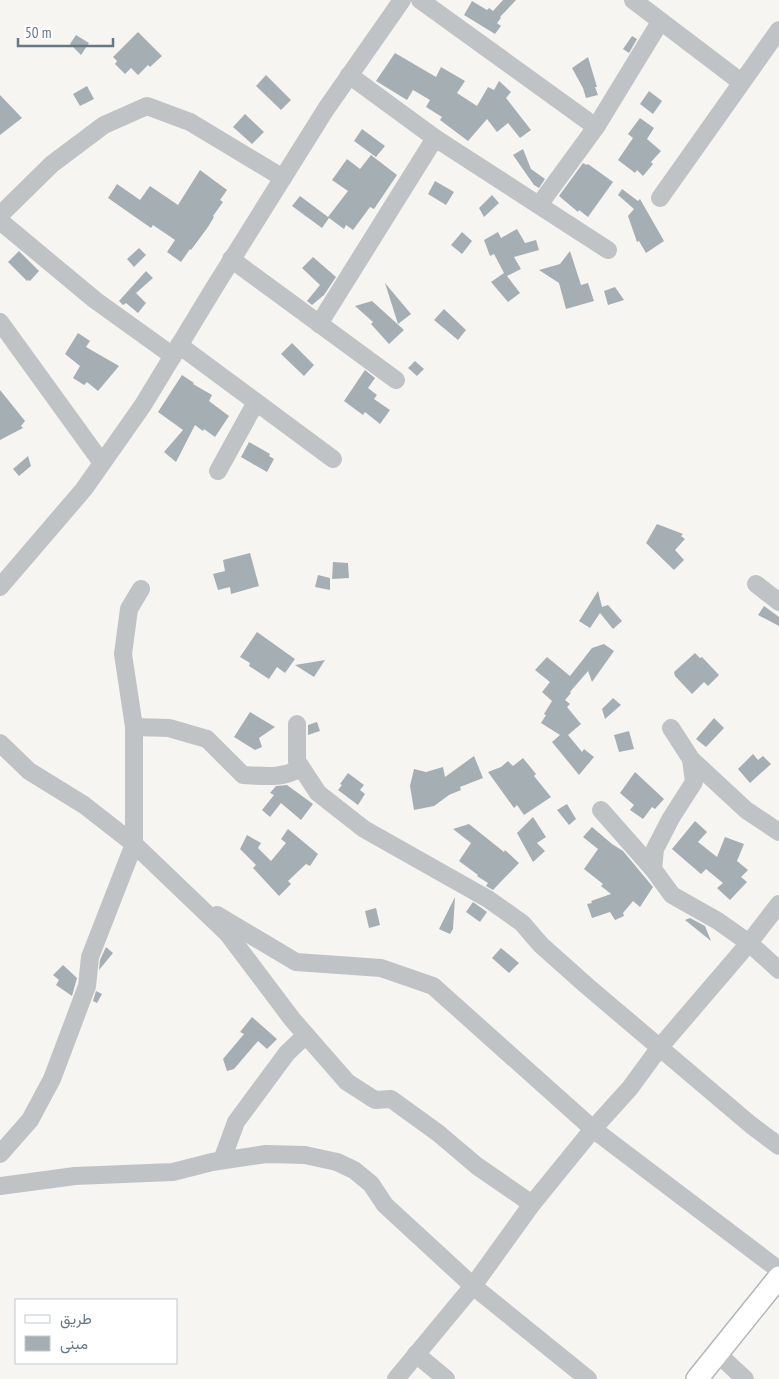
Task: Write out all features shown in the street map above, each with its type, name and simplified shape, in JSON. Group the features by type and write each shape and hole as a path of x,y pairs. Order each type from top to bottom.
{"main road":[{"path":"697,1379 779,1277"}],"street":[{"path":"0,587 84,489 143,405 282,178 349,75 402,0"},
{"path":"420,0 596,127"},
{"path":"633,0 741,82"},
{"path":"539,205 596,127 660,22"},
{"path":"660,198 779,30"},
{"path":"349,75 435,138 608,250"},
{"path":"0,215 52,164 96,131 147,106 190,122 282,178"},
{"path":"319,324 435,138"},
{"path":"0,221 95,300 256,402 333,459"},
{"path":"232,259 396,380"},
{"path":"0,322 102,463"},
{"path":"218,471 256,402"},
{"path":"756,584 779,602"},
{"path":"0,1154 30,1120 52,1079 87,986 90,957 134,844 134,727 123,654 129,609 141,589"},
{"path":"297,724 296,761 318,793 364,829 488,899 522,923 541,945 587,986 751,1125 779,1146"},
{"path":"134,727 169,728 207,739 243,775 268,776 290,774 301,768"},
{"path":"671,728 691,759 746,810 779,832"},
{"path":"0,743 29,772 84,805 134,844 228,934 306,1036 347,1082 375,1100 391,1099 438,1133 477,1166 532,1204"},
{"path":"652,869 655,850 671,818 694,782 691,759"},
{"path":"602,810 672,895 718,921 749,943 779,970"},
{"path":"193,901 296,962 381,968 433,986 593,1130 779,1270"},
{"path":"396,1379 472,1286 532,1204 630,1088 660,1047 749,943 779,904"},
{"path":"222,1160 236,1122 287,1053 306,1036"},
{"path":"0,1186 74,1176 173,1172 222,1160 266,1154 305,1155 337,1162 354,1170 371,1184 385,1205 472,1286 588,1379"},
{"path":"718,1353 745,1379"},
{"path":"416,1354 446,1379"}],"building":[{"path":"503,0 516,0 500,17 497,23 501,26 495,34 464,15 472,1 487,10 489,8 493,11"},
{"path":"138,32 162,56 150,67 148,65 138,75 131,68 125,74 115,64 117,61 113,57"},
{"path":"76,35 89,43 81,55 70,44"},
{"path":"632,36 637,39 629,53 623,49"},
{"path":"395,53 436,77 441,67 465,81 457,93 477,106 488,87 494,90 499,81 511,92 506,98 531,130 520,138 508,123 497,132 487,119 468,141 440,120 442,117 426,107 430,100 413,90 407,100 376,81"},
{"path":"588,57 598,95 586,98 583,88 572,68"},
{"path":"266,75 291,100 281,110 256,86"},
{"path":"87,86 94,99 80,106 73,94"},
{"path":"649,91 662,101 653,114 640,104"},
{"path":"0,95 22,118 0,135"},
{"path":"245,114 264,132 252,144 233,127"},
{"path":"640,118 654,128 647,139 661,151 651,162 653,164 643,176 637,170 635,173 618,160 633,138 628,134"},
{"path":"362,129 385,146 376,157 354,141"},
{"path":"523,149 531,169 545,179 539,188 534,185 513,155"},
{"path":"371,155 397,175 374,209 370,207 353,230 346,225 344,229 329,218 322,228 292,206 300,196 328,217 348,191 332,180 347,159 360,169"},
{"path":"583,163 588,164 613,182 588,217 579,210 578,212 559,196"},
{"path":"200,170 227,190 220,200 223,202 208,227 181,262 167,252 175,240 153,225 151,228 108,198 117,184 140,200 150,186 178,205"},
{"path":"435,181 454,192 446,205 428,194"},
{"path":"622,189 638,201 640,199 664,241 646,253 639,241 637,242 628,216 634,209 618,195"},
{"path":"492,195 499,203 484,217 479,208"},
{"path":"517,229 525,243 536,240 539,250 514,257 521,269 507,276 520,293 508,302 491,282 504,273 494,254 490,256 484,240 498,232 501,238"},
{"path":"462,232 472,241 462,254 451,245"},
{"path":"139,248 146,255 134,267 127,259"},
{"path":"19,251 39,271 30,281 27,281 8,262"},
{"path":"570,251 581,285 588,283 594,301 566,309 559,283 539,270 560,264"},
{"path":"313,257 336,277 324,295 312,305 307,301 320,285 302,268"},
{"path":"146,271 153,278 136,293 146,303 138,313 126,303 123,305 119,301"},
{"path":"385,283 411,314 398,324"},
{"path":"615,287 624,300 608,305 604,291"},
{"path":"372,301 404,330 389,344 371,324 373,322 355,306"},
{"path":"444,309 466,330 458,340 434,320"},
{"path":"78,333 90,341 86,347 119,366 98,391 87,382 84,385 73,378 80,366 65,354"},
{"path":"292,343 314,365 304,376 281,354"},
{"path":"415,361 424,369 417,376 408,368"},
{"path":"365,370 375,378 368,388 377,395 374,399 390,410 380,424 365,412 363,415 344,401"},
{"path":"182,375 212,395 209,401 229,416 215,437 195,425 176,462 164,452 183,430 158,412"},
{"path":"0,390 25,421 21,426 23,428 0,440"},
{"path":"249,442 270,454 269,456 274,459 267,472 241,457"},
{"path":"28,456 31,466 19,476 13,469"},
{"path":"657,524 683,534 681,536 685,539 675,550 684,560 674,570 646,543"},
{"path":"250,553 259,586 231,594 230,587 218,590 213,574 225,571 223,560"},
{"path":"333,562 348,563 349,578 332,579"},
{"path":"318,575 330,578 330,590 315,587"},
{"path":"598,591 602,607 608,605 622,621 613,629 600,613 590,628 579,621"},
{"path":"764,606 779,617 779,626 758,615"},
{"path":"257,632 295,659 285,673 277,667 269,679 249,666 250,663 240,657"},
{"path":"604,644 614,651 592,682 588,671 565,700 570,704 567,707 581,724 568,735 582,752 584,749 594,757 579,775 552,742 560,735 541,723 552,701 542,692 550,682 535,670 547,657 570,676 592,648"},
{"path":"695,653 700,658 702,657 719,675 708,686 704,682 692,694 675,676 674,672"},
{"path":"325,660 314,677 295,665"},
{"path":"613,698 621,705 605,719 602,709"},
{"path":"250,712 275,727 259,738 262,747 255,750 234,737"},
{"path":"714,718 724,728 706,747 696,739"},
{"path":"317,722 320,731 308,735 308,725"},
{"path":"629,731 634,749 619,752 614,735"},
{"path":"753,754 758,760 763,756 771,764 750,783 738,769"},
{"path":"474,756 483,778 460,787 461,790 449,795 434,806 414,810 410,786 414,769 426,772 443,767 445,777"},
{"path":"523,758 536,774 534,776 551,797 524,815 517,805 514,808 488,772 501,767 508,761 513,766"},
{"path":"635,772 664,799 655,809 652,807 643,819 630,810 634,805 620,793"},
{"path":"348,773 364,785 360,790 365,794 358,805 338,790"},
{"path":"287,785 313,804 301,820 281,803 270,817 262,810 274,795 270,793 276,786"},
{"path":"567,804 576,819 569,825 557,810"},
{"path":"533,817 546,837 537,843 545,851 533,862 517,833"},
{"path":"695,821 707,832 698,842 717,857 725,837 744,844 737,861 748,870 741,877 747,882 730,900 717,888 723,883 706,869 701,874 672,849"},
{"path":"469,824 504,852 505,850 519,863 493,890 486,886 488,883 459,861 471,843 453,829"},
{"path":"592,827 623,851 653,887 640,907 633,901 623,913 624,916 615,920 610,912 592,918 587,904 611,894 601,886 603,884 584,869 598,849 583,837"},
{"path":"288,829 318,854 310,866 306,864 288,881 291,884 279,896 253,868 256,865 240,849 247,835 261,843 258,848 271,861 286,843 281,839"},
{"path":"455,897 453,929 450,934 439,929"},
{"path":"473,902 487,912 480,922 466,912"},
{"path":"376,908 380,925 369,928 365,911"},
{"path":"690,918 705,926 711,941 685,920"},
{"path":"106,947 113,953 99,970 100,960"},
{"path":"501,948 519,963 509,973 492,958"},
{"path":"63,965 77,978 72,996 56,985 59,980 53,975"},
{"path":"96,991 102,994 97,1003 93,1001"},
{"path":"252,1017 277,1039 267,1049 258,1041 234,1069 227,1071 223,1059 244,1034 240,1032"}]}
